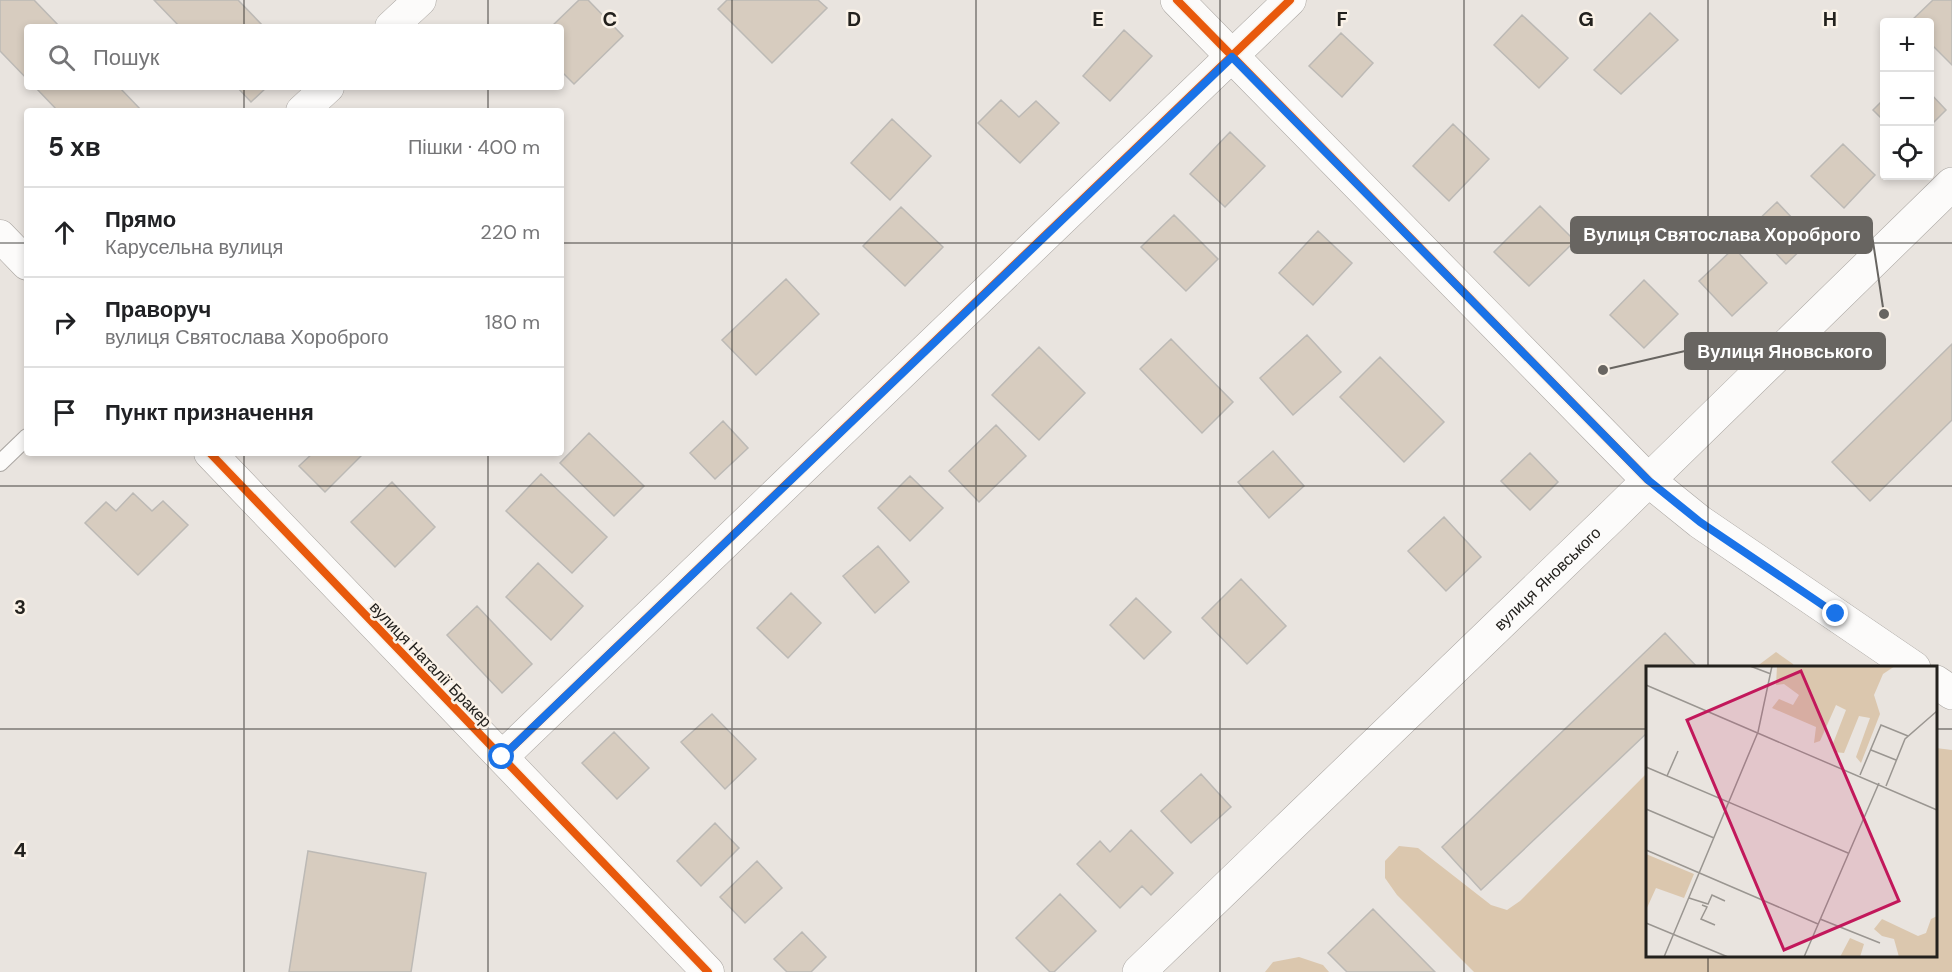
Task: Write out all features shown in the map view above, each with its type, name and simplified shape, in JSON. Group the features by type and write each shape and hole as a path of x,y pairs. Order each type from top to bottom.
{"main road":[{"path":"1177,0 1648,480 1700,522 1911,666"},
{"name":"вулиця Яновського","path":"1139,972 1952,184"},
{"path":"1937,683 1952,693"}],"street":[{"path":"394,24 420,0"},
{"path":"502,757 1290,0"},
{"path":"305,108 325,90"},
{"path":"0,237 24,261"},
{"name":"вулиця Наталії Бракер","path":"213,456 708,972"}],"lane":[{"path":"0,463 24,440"}],"shaded area":[{"path":"1776,652 1794,666 1757,666"},
{"path":"1937,748 1952,750 1952,972 1474,972 1397,895 1385,878 1385,861 1399,846 1418,848 1491,905 1507,910 1520,901 1646,774 1646,957 1937,957"},
{"path":"1299,957 1323,965 1329,972 1265,972 1273,962"}],"building":[{"path":"0,0 34,0 57,24 24,24 24,76 0,51"},
{"path":"154,0 238,0 261,24 177,24"},
{"path":"579,0 588,0 623,36 574,84 564,74 564,24 554,24"},
{"path":"727,0 818,0 827,8 772,63 718,9"},
{"path":"1933,0 1952,0 1952,65 1934,47 1934,18 1914,18"},
{"path":"1650,13 1678,40 1621,94 1594,70"},
{"path":"1522,15 1568,58 1539,88 1494,45"},
{"path":"1124,30 1152,56 1110,101 1083,76"},
{"path":"1341,33 1373,63 1342,97 1309,66"},
{"path":"38,90 122,90 139,108 55,108"},
{"path":"240,90 264,90 251,102"},
{"path":"1934,97 1946,110 1934,122"},
{"path":"1001,100 1019,117 1036,101 1059,123 1020,163 978,123"},
{"path":"1880,103 1880,117 1873,110"},
{"path":"892,119 931,156 890,200 851,163"},
{"path":"1453,124 1489,159 1449,201 1413,166"},
{"path":"1230,132 1265,166 1225,207 1190,174"},
{"path":"1843,144 1875,175 1844,208 1811,176"},
{"path":"1777,202 1812,239 1786,264 1751,227"},
{"path":"1540,206 1575,241 1529,286 1494,252"},
{"path":"901,207 943,247 905,286 863,246"},
{"path":"1174,215 1218,259 1186,291 1141,247"},
{"path":"1318,231 1352,263 1313,305 1279,273"},
{"path":"1734,248 1767,283 1732,316 1699,281"},
{"path":"786,279 819,314 756,375 722,340"},
{"path":"1644,280 1678,314 1644,348 1610,315"},
{"path":"1307,335 1341,372 1293,415 1260,378"},
{"path":"1171,339 1233,402 1202,433 1140,369"},
{"path":"1952,344 1952,420 1870,501 1832,462"},
{"path":"1039,347 1085,393 1039,440 992,395"},
{"path":"1380,357 1444,422 1404,462 1340,397"},
{"path":"723,421 748,448 715,479 690,453"},
{"path":"996,425 1026,456 979,502 949,471"},
{"path":"589,433 644,486 614,516 560,463"},
{"path":"1273,451 1304,486 1269,518 1238,482"},
{"path":"1530,453 1558,482 1530,510 1501,481"},
{"path":"310,456 361,456 325,492 299,466"},
{"path":"541,474 607,537 572,573 506,511"},
{"path":"910,476 943,508 910,541 878,508"},
{"path":"392,482 435,527 395,567 351,522"},
{"path":"133,493 152,511 163,501 188,525 138,575 85,523 106,502 116,511"},
{"path":"1444,517 1481,557 1446,591 1408,551"},
{"path":"878,546 909,582 875,613 843,576"},
{"path":"538,563 583,606 551,640 506,597"},
{"path":"1241,579 1286,626 1247,664 1202,618"},
{"path":"791,593 821,623 788,658 757,628"},
{"path":"1136,598 1171,632 1144,659 1110,625"},
{"path":"477,606 532,664 502,693 447,635"},
{"path":"1665,633 1696,666 1646,666 1646,734 1481,890 1442,847"},
{"path":"712,714 756,759 725,789 681,742"},
{"path":"614,732 649,768 617,799 582,763"},
{"path":"1201,774 1231,807 1191,843 1161,811"},
{"path":"715,823 739,848 701,886 677,861"},
{"path":"1131,830 1173,873 1151,895 1142,886 1120,908 1077,864 1100,841 1110,852"},
{"path":"308,851 426,873 411,972 289,972"},
{"path":"757,861 782,888 745,923 720,897"},
{"path":"1060,894 1096,931 1054,972 1050,972 1016,938"},
{"path":"1373,909 1435,972 1347,972 1328,953"},
{"path":"802,932 826,957 811,972 787,972 774,959"}],"cycle path":[{"path":"1177,0 1648,480"},
{"path":"502,757 1290,0"},
{"path":"213,456 708,972"}],"place":[{"name":"Вулиця Святослава Хороброго","path":"1884,314"},
{"name":"Вулиця Яновського","path":"1603,370"}],"route":[{"path":"502,757 1232,57 1648,480 1700,522 1836,614"}]}
